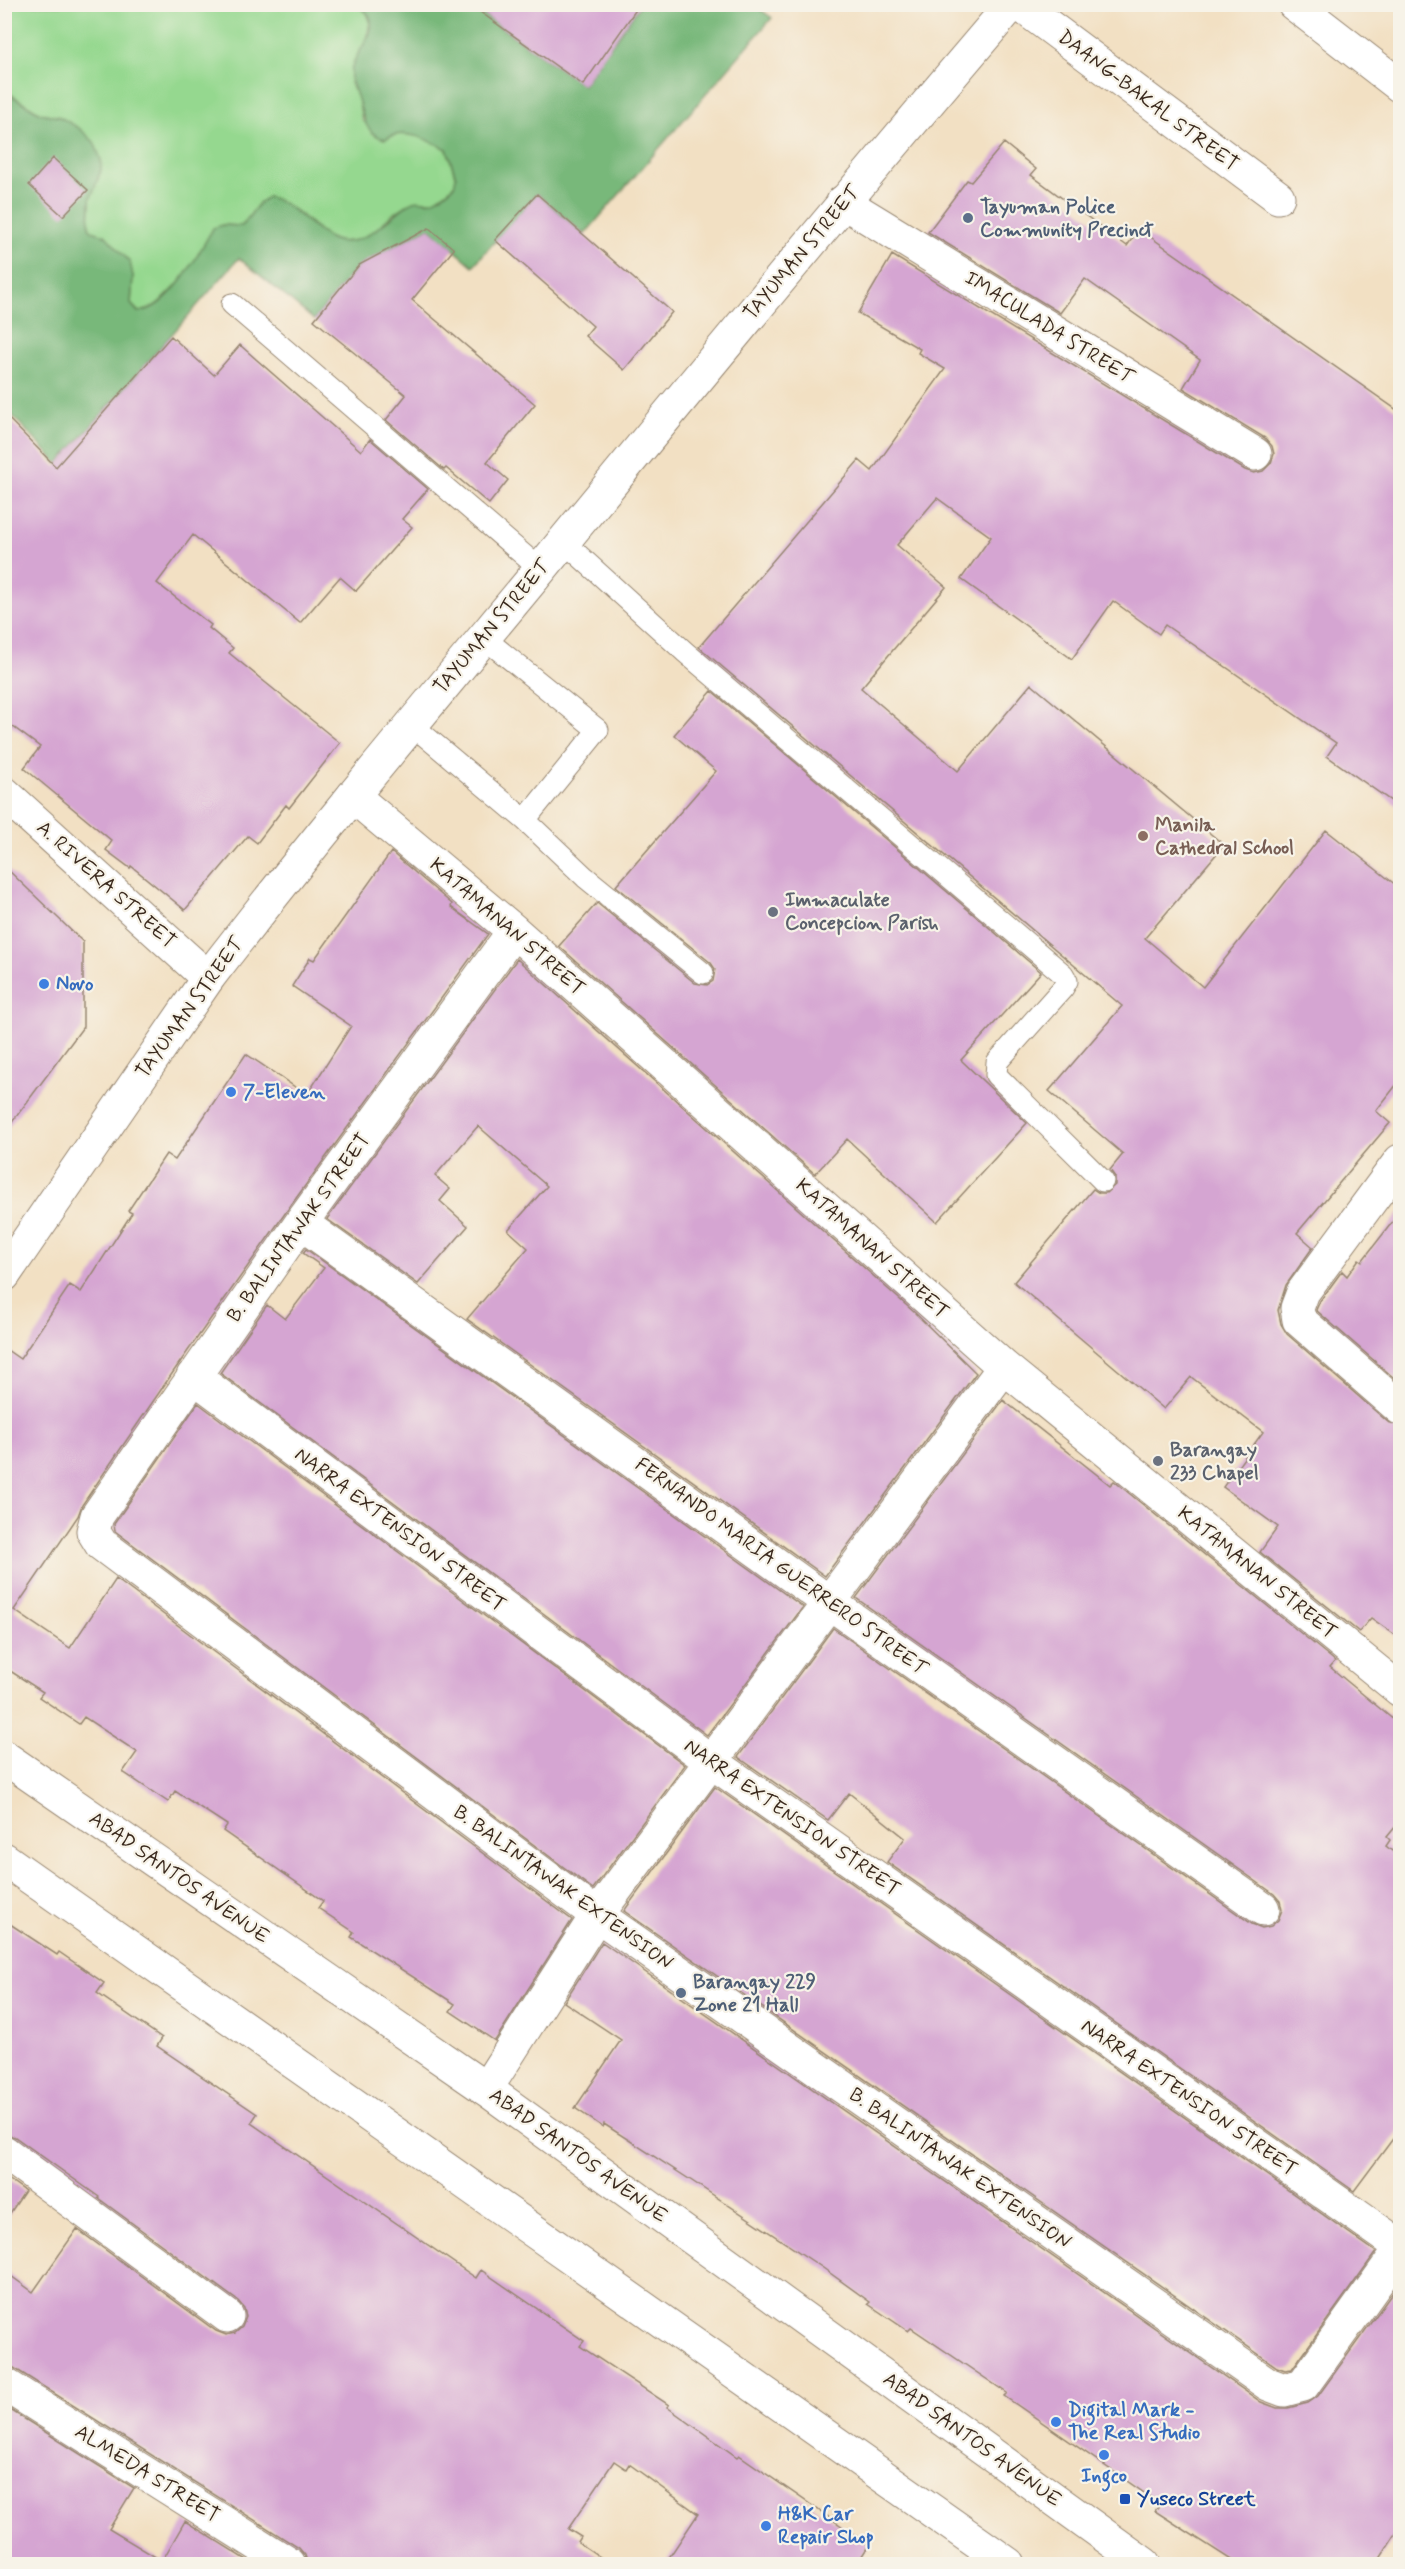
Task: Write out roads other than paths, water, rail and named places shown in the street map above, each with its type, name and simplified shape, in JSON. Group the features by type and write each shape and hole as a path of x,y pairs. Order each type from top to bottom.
{"street":[{"name":"TAYUMAN STREET","path":"4,1275 208,978 353,796 540,569 843,202 1012,4"},
{"name":"DAANG-BAKAL STREET","path":"1019,4 1278,197"},
{"path":"1294,4 1401,86"},
{"name":"IMACULADA STREET","path":"843,202 1255,454"},
{"name":"A. RIVERA STREET","path":"4,793 208,978"},
{"name":"KATAMANAN STREET","path":"353,796 514,931 1004,1367 1401,1690"},
{"name":"B. BALINTAWAK STREET","path":"93,1531 97,1516 193,1376 301,1223 514,931"},
{"path":"1401,1161 1303,1292 1297,1308 1299,1320 1401,1408"},
{"name":"FERNANDO MARIA GUERRERO STREET","path":"301,1223 830,1603 1263,1909"},
{"path":"486,2089 597,1915 1004,1367"},
{"name":"NARRA EXTENSION STREET","path":"193,1376 712,1762 1401,2248"},
{"name":"B. BALINTAWAK EXTENSION","path":"93,1531 101,1544 597,1915 1268,2384 1284,2390 1303,2385 1401,2248"},
{"name":"ABAD SANTOS AVENUE","path":"4,1757 486,2089 1144,2565"},
{"path":"4,1859 1008,2565"},
{"path":"4,2152 227,2316"},
{"name":"ALMEDA STREET","path":"4,2384 289,2565"}],"lane":[{"path":"232,304 540,569"},
{"path":"564,541 685,652 1064,974 1067,981 1063,988 997,1062 996,1075 1103,1181"},
{"path":"484,638 598,730 525,820"},
{"path":"412,725 525,820 585,877 703,973"}],"place":[{"name":"Tayuman Police Community Precinct","path":"968,218"},
{"name":"Manila Cathedral School","path":"1143,836"},
{"name":"Immaculate Concepcion Parish","path":"773,912"},
{"name":"Novo","path":"44,984"},
{"name":"7-Eleven","path":"231,1092"},
{"name":"Barangay 233 Chapel","path":"1158,1461"},
{"name":"Barangay 229 Zone 21 Hall","path":"681,1993"},
{"name":"Digital Mark - The Real Studio","path":"1056,2422"},
{"name":"Ingco","path":"1104,2455"},
{"name":"Yuseco Street","path":"1125,2499"},
{"name":"H&K Car Repair Shop","path":"766,2526"}]}
